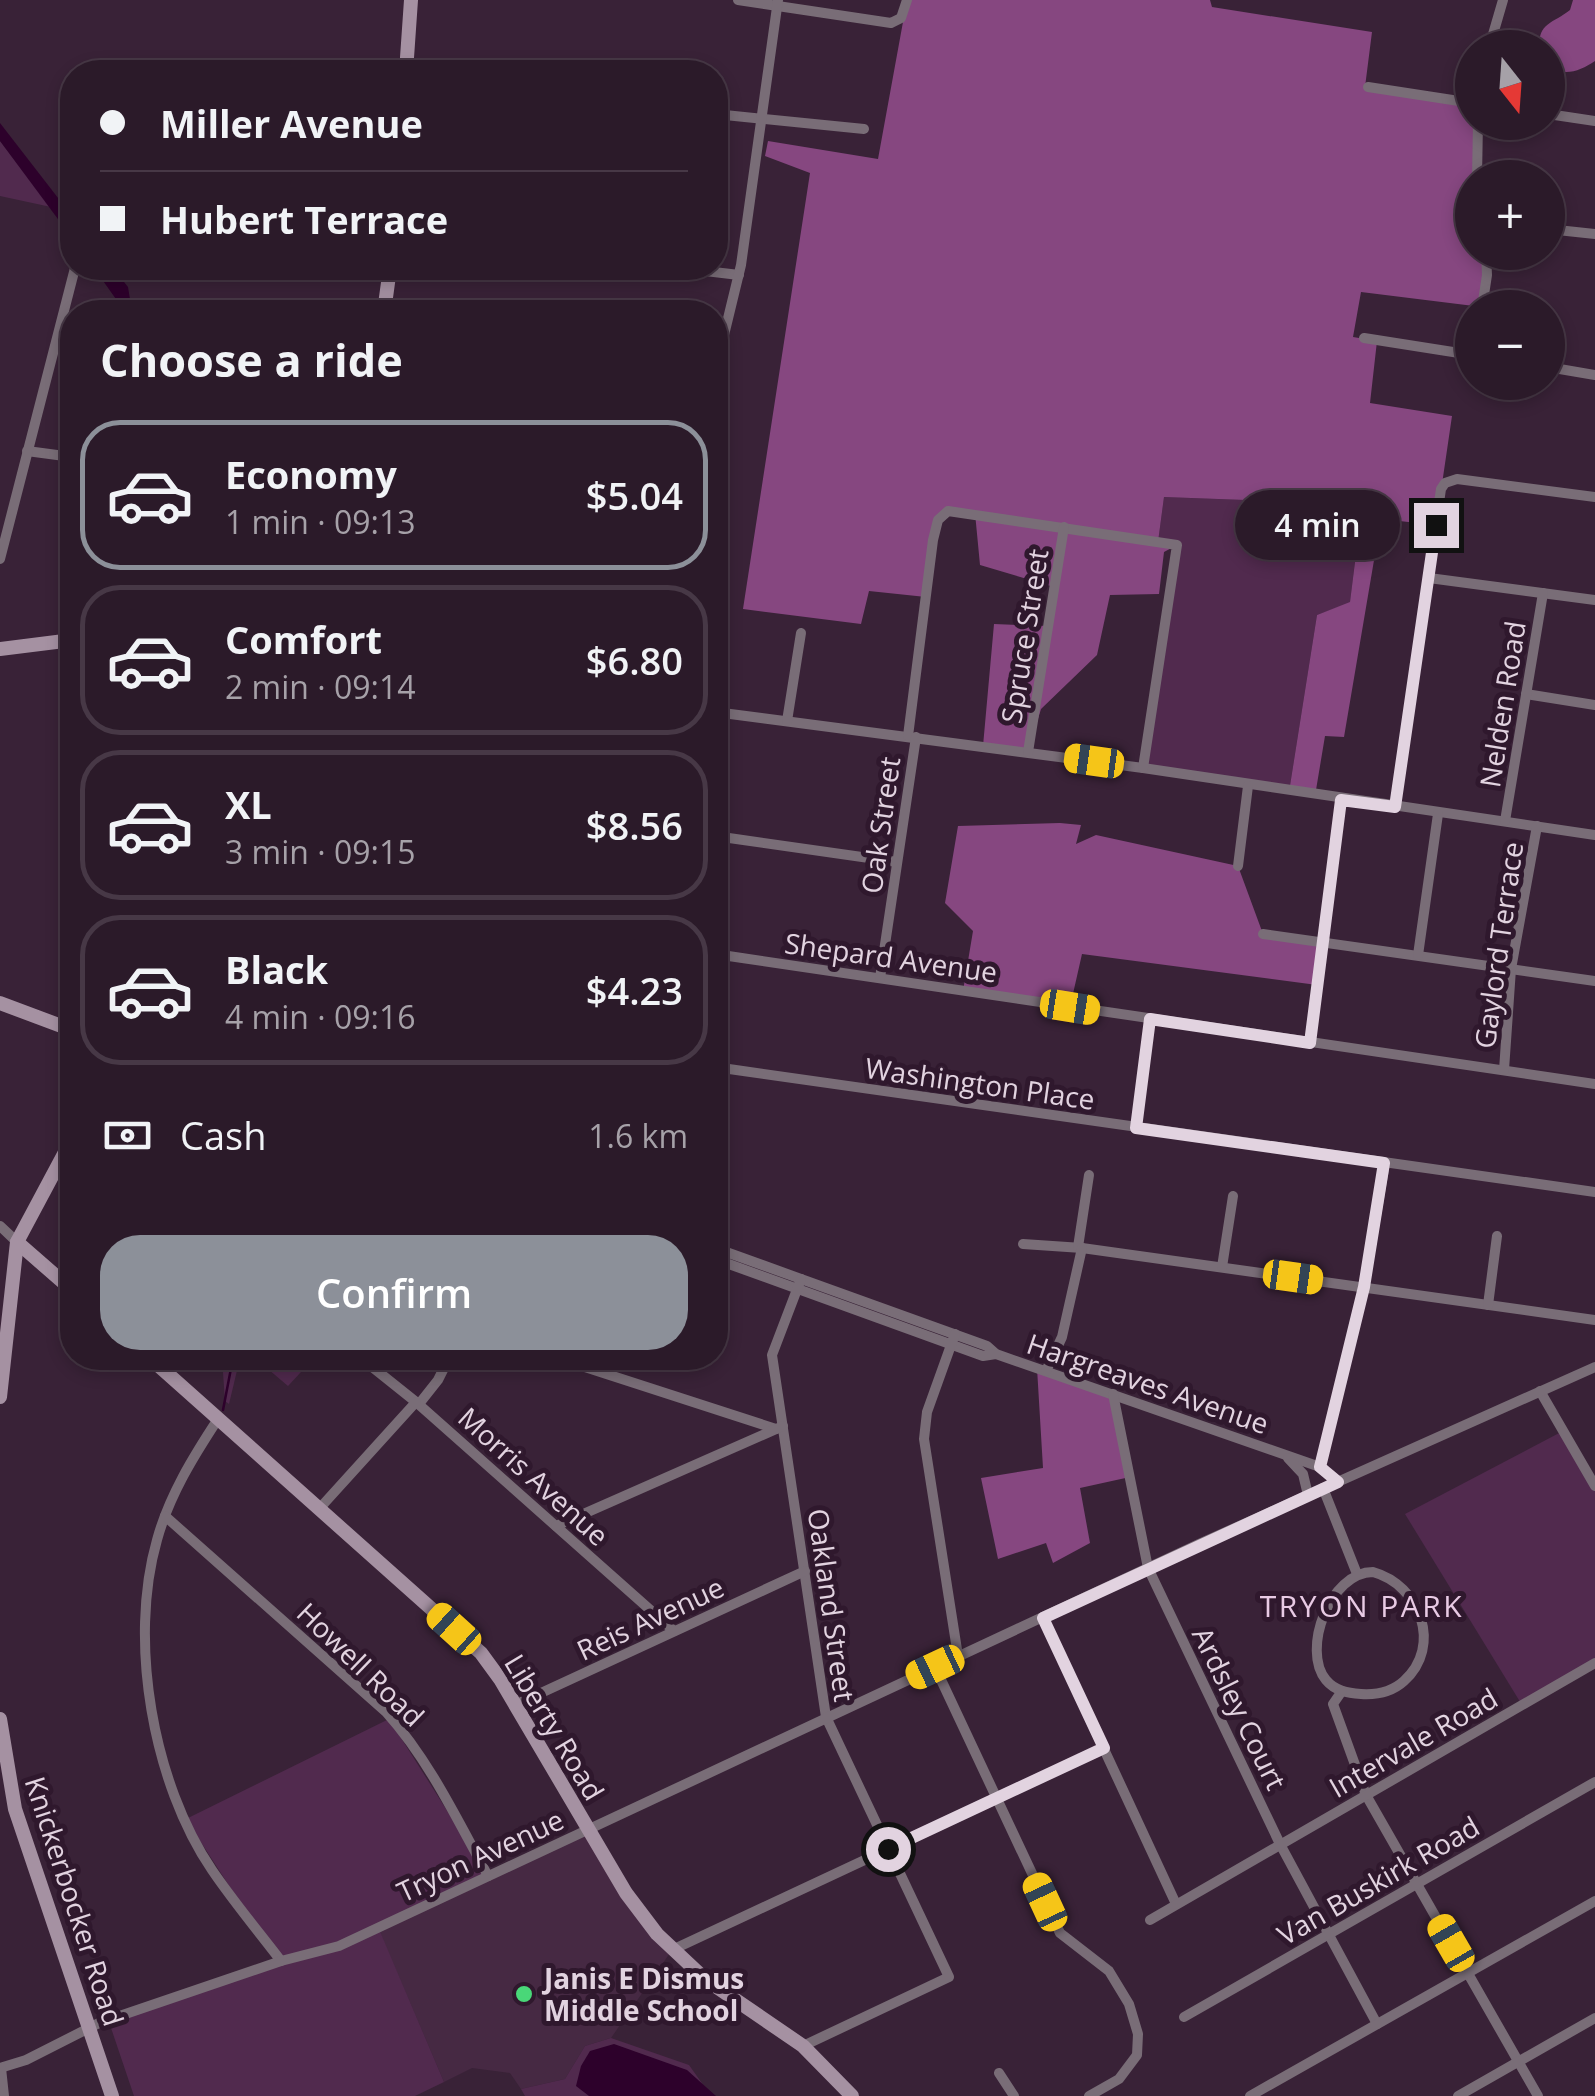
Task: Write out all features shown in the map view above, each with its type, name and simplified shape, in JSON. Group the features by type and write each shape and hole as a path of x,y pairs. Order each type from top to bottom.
{"main road":[{"path":"407,60 410,0"},
{"path":"0,649 60,642"},
{"path":"0,993 60,1016"},
{"path":"0,1003 60,1026"},
{"path":"0,1397 17,1242 60,1161"},
{"path":"17,1242 60,1280"},
{"name":"Liberty Road","path":"164,1370 481,1653 626,1893 672,1950 705,1979 804,2046 852,2096"},
{"name":"Knickerbocker Road","path":"0,1719 15,1808 112,2096"}],"street":[{"path":"738,0 897,22 905,14 908,0"},
{"path":"1494,30 1503,0"},
{"path":"728,319 739,275 777,3"},
{"path":"1368,87 1455,100"},
{"path":"728,116 864,129"},
{"path":"1565,117 1595,121"},
{"path":"1565,231 1595,234"},
{"path":"728,274 739,275"},
{"path":"0,559 60,325"},
{"path":"1364,338 1455,353"},
{"path":"1565,370 1595,375"},
{"path":"27,451 60,455"},
{"path":"1395,807 1441,489 1452,479 1595,496"},
{"name":"Oak Street","path":"880,978 912,736 932,540 938,520 948,511 1064,528"},
{"path":"1064,528 1177,545 1143,768"},
{"name":"Spruce Street","path":"1028,752 1064,528"},
{"path":"1429,578 1595,600"},
{"name":"Nelden Road","path":"1505,822 1543,593"},
{"path":"786,722 801,633"},
{"path":"1526,694 1595,705"},
{"path":"728,714 1143,768 1595,835"},
{"path":"1238,866 1248,786"},
{"path":"1310,1043 1341,800"},
{"path":"1418,955 1438,814"},
{"name":"Gaylord Terrace","path":"1504,1070 1511,970 1537,826"},
{"path":"728,838 897,862"},
{"path":"1263,934 1595,981"},
{"name":"Shepard Avenue","path":"728,956 1595,1084"},
{"path":"1136,1128 1150,1019"},
{"name":"Washington Place","path":"728,1068 1595,1192"},
{"path":"1320,1467 1364,1287 1384,1163"},
{"path":"1046,1371 1062,1336 1080,1247 1089,1175"},
{"path":"1222,1267 1233,1196"},
{"path":"0,1226 17,1242"},
{"path":"1488,1305 1497,1236"},
{"path":"1023,1244 1080,1247 1595,1320"},
{"path":"728,1254 800,1284"},
{"path":"728,1264 800,1284"},
{"name":"Hargreaves Avenue","path":"800,1284 953,1339 987,1346 996,1354 1320,1467 1338,1482"},
{"name":"Oakland Street","path":"800,1284 772,1354 826,1718 949,1977 804,2046"},
{"path":"953,1339 927,1412 924,1439 958,1656"},
{"name":"Tryon Avenue","path":"0,2068 26,2060 89,2028 281,1961 339,1946 1148,1568 1595,1367"},
{"name":"Morris Avenue","path":"375,1370 674,1631"},
{"path":"320,1509 443,1370"},
{"path":"595,1370 780,1428"},
{"path":"1540,1392 1595,1486"},
{"name":"Ardsley Court","path":"1113,1394 1148,1568 1280,1844 1376,2024"},
{"path":"218,1418 187,1468 165,1516 148,1580 145,1639 151,1703 176,1796 203,1854 281,1961"},
{"path":"556,1526 780,1428"},
{"name":"Hargreaves Avenue","path":"1284,1454 1303,1474 1308,1496"},
{"path":"1324,1488 1357,1574"},
{"name":"Howell Road","path":"165,1516 386,1712 423,1758 488,1876"},
{"name":"Reis Avenue","path":"515,1706 805,1570"},
{"path":"1357,1574 1382,1574 1403,1589 1419,1610 1423,1646 1414,1670 1399,1685 1379,1693 1342,1692 1329,1684 1321,1672 1319,1643 1328,1604 1345,1582 1357,1574"},
{"path":"1043,1618 1176,1904"},
{"name":"Intervale Road","path":"1150,1920 1595,1663"},
{"path":"935,1667 1060,1934 1117,1981 1134,2019 1138,2044 1132,2065 1119,2080 1089,2096"},
{"path":"1342,1692 1333,1704 1366,1795 1538,2096"},
{"path":"672,1950 1104,1748"},
{"name":"Van Buskirk Road","path":"1184,2017 1595,1782"},
{"path":"1250,2096 1595,1901"},
{"path":"1458,2096 1595,2018"},
{"path":"0,2068 4,2096"},
{"path":"999,2073 1014,2096"}],"shaded area":[{"path":"907,0 1210,0 1212,7 1372,32 1365,87 1455,100 1455,140 1476,140 1474,160 1455,160 1455,270 1485,270 1483,290 1455,290 1455,304 1361,292 1353,337 1377,341 1370,403 1452,416 1436,525 1381,519 1344,737 1325,736 1315,796 1289,792 1317,615 1350,602 1356,554 1282,545 1273,501 1164,497 1158,542 1177,545 1164,552 1159,594 1110,595 1097,655 1041,709 1028,752 983,746 994,624 1048,626 1054,587 980,565 975,513 941,515 926,597 869,591 861,624 743,609 810,173 765,156 768,141 878,159"},
{"path":"1573,0 1595,0 1595,61 1566,72 1565,30 1543,30 1570,10"},
{"path":"0,123 60,200 60,222 0,141"},
{"path":"0,141 51,207 0,196"},
{"path":"102,280 122,280 128,287 130,300 117,300"},
{"path":"1164,497 1273,501 1356,553 1350,603 1317,615 1289,792 1143,768 1177,546 1158,542"},
{"path":"1081,825 1076,844 1096,835 1238,866 1263,934 1323,940 1317,985 1082,954 1070,1007 963,991 973,931 945,903 958,826"},
{"path":"1037,1368 1113,1394 1130,1477 1080,1488 1090,1543 1053,1563 1046,1543 998,1559 981,1478 1043,1468"},
{"path":"223,1370 237,1370 229,1404 225,1401"},
{"path":"269,1370 303,1370 288,1386"},
{"name":"TRYON PARK","path":"1563,1431 1595,1486 1595,1663 1522,1705 1405,1514"},
{"path":"389,1719 489,1877 379,1929 444,2082 415,2096 134,2096 108,2019 277,1960 186,1819"},
{"name":"Janis E Dismus Middle School","path":"588,1828 672,1950 611,2038 585,2046 565,2079 521,2089 510,2073 472,2068 444,2082 378,1928"},
{"path":"611,2038 689,2065 711,2096 525,2096 521,2089 565,2079 585,2046"},
{"path":"614,2044 687,2070 716,2096 589,2096 576,2086 581,2066 590,2051"}],"waterway":[{"path":"223,1410 231,1370"}],"place":[{"name":"Janis E Dismus Middle School","path":"524,1994"}],"district":[{"name":"TRYON PARK","path":"1362,1605"}],"route":[{"path":"888,1849 1104,1748 1043,1618 1338,1482 1320,1467 1364,1287 1384,1163 1136,1128 1150,1019 1310,1043 1341,800 1395,807 1436,525"}]}
